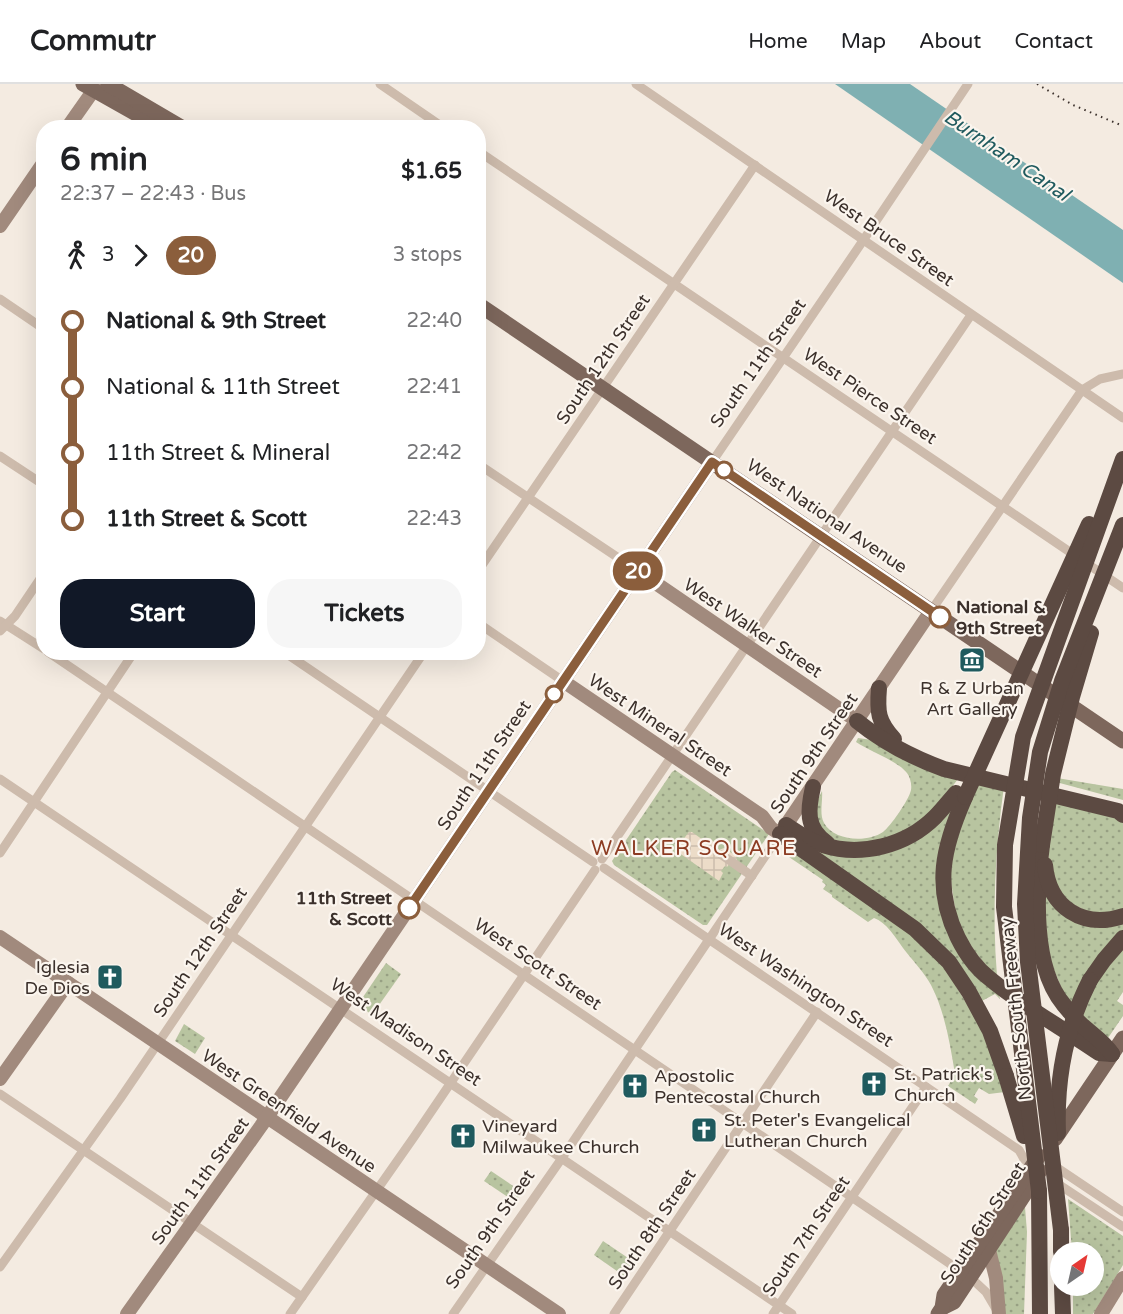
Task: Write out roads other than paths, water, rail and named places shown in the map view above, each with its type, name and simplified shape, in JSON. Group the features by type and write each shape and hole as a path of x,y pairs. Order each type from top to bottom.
{"highway":[{"path":"1118,1058 1099,1053 987,977 964,951 948,918 944,893 944,862 960,795 990,740 1123,450"},
{"name":"North-South Freeway","path":"1040,1314 1039,1191 1004,907 1005,845 1023,737 1123,459"},
{"path":"1118,1058 1062,1003 1042,953 1038,919 1038,875 1053,774 1069,708 1123,526"},
{"name":"North-South Freeway","path":"1061,1242 1028,962 1025,904 1030,818 1040,752 1062,681 1123,526"},
{"path":"879,688 879,715 884,728 894,739"},
{"path":"857,721 917,750 942,758 1123,805"},
{"path":"857,721 890,746 935,765 1123,815"},
{"path":"813,787 808,809 809,819 820,837 836,848"},
{"path":"783,830 836,848 858,850 883,847 909,837 960,795"},
{"path":"783,830 915,929 949,962 969,992 990,1031 1006,1076 1039,1191"},
{"path":"1042,846 1046,877 1052,893 1067,910 1077,916 1100,921 1123,916"},
{"path":"1061,1230 1057,1117 1059,1087 1071,1025 1090,980 1123,938"},
{"path":"1062,1296 1063,1314"}],"main road":[{"path":"108,84 154,120"},
{"path":"91,86 164,120"},
{"name":"West National Avenue","path":"486,309 1123,741"},
{"name":"South 6th Street","path":"966,1274 992,1224 1118,1058 1123,1038"},
{"name":"South 6th Street","path":"940,1311 944,1295 989,1251 1040,1161"}],"street":[{"path":"380,84 432,120"},
{"name":"West Bruce Street","path":"636,84 1123,418"},
{"name":"South 11th Street","path":"127,1314 341,1009 968,84"},
{"path":"72,120 91,86"},
{"name":"West Pierce Street","path":"486,155 1123,588"},
{"name":"South 12th Street","path":"486,559 755,165"},
{"path":"0,226 36,176"},
{"path":"0,300 36,323"},
{"path":"290,1314 451,1083 971,315"},
{"path":"1082,390 1100,379 1123,374"},
{"name":"South 9th Street","path":"453,1314 562,1158 708,939 1082,390"},
{"path":"0,456 36,480"},
{"name":"West Walker Street","path":"486,469 857,721"},
{"path":"36,585 15,616 2,626 36,645"},
{"name":"West Mineral Street","path":"486,628 762,816 777,819 783,830"},
{"name":"West Scott Street","path":"60,660 966,1274 986,1292 998,1314"},
{"path":"0,853 129,660"},
{"name":"West Washington Street","path":"296,660 1019,1150 1030,1150 1040,1161 1123,1227"},
{"name":"South 12th Street","path":"0,1267 158,1044 418,660"},
{"name":"West Madison Street","path":"0,779 792,1314"},
{"path":"722,855 752,876"},
{"name":"West Greenfield Avenue","path":"0,938 559,1314"},
{"path":"0,1079 68,983"},
{"name":"South 8th Street","path":"614,1314 817,1012"},
{"name":"South 7th Street","path":"773,1314 926,1087"},
{"path":"0,1094 302,1297"},
{"name":"West Washington Street","path":"1040,1161 1123,1212"},
{"path":"992,1224 988,1235 989,1251 996,1278 998,1314"},
{"path":"1101,1314 1123,1278"}],"water":[{"name":"Burnham Canal","path":"835,84 910,84 1123,230 1123,283"}],"railway":[{"path":"1037,84 1073,105 1123,126"}],"place":[{"name":"National & 9th Street","path":"940,617"},
{"name":"R & Z Urban Art Gallery","path":"972,660"},
{"name":"11th Street & Scott","path":"409,908"},
{"name":"Iglesia De Dios","path":"110,977"},
{"name":"St. Patrick's Church","path":"874,1084"},
{"name":"Apostolic Pentecostal Church","path":"635,1086"},
{"name":"St. Peter's Evangelical Lutheran Church","path":"704,1130"},
{"name":"Vineyard Milwaukee Church","path":"463,1136"}],"district":[{"name":"WALKER SQUARE","path":"694,848"}]}
